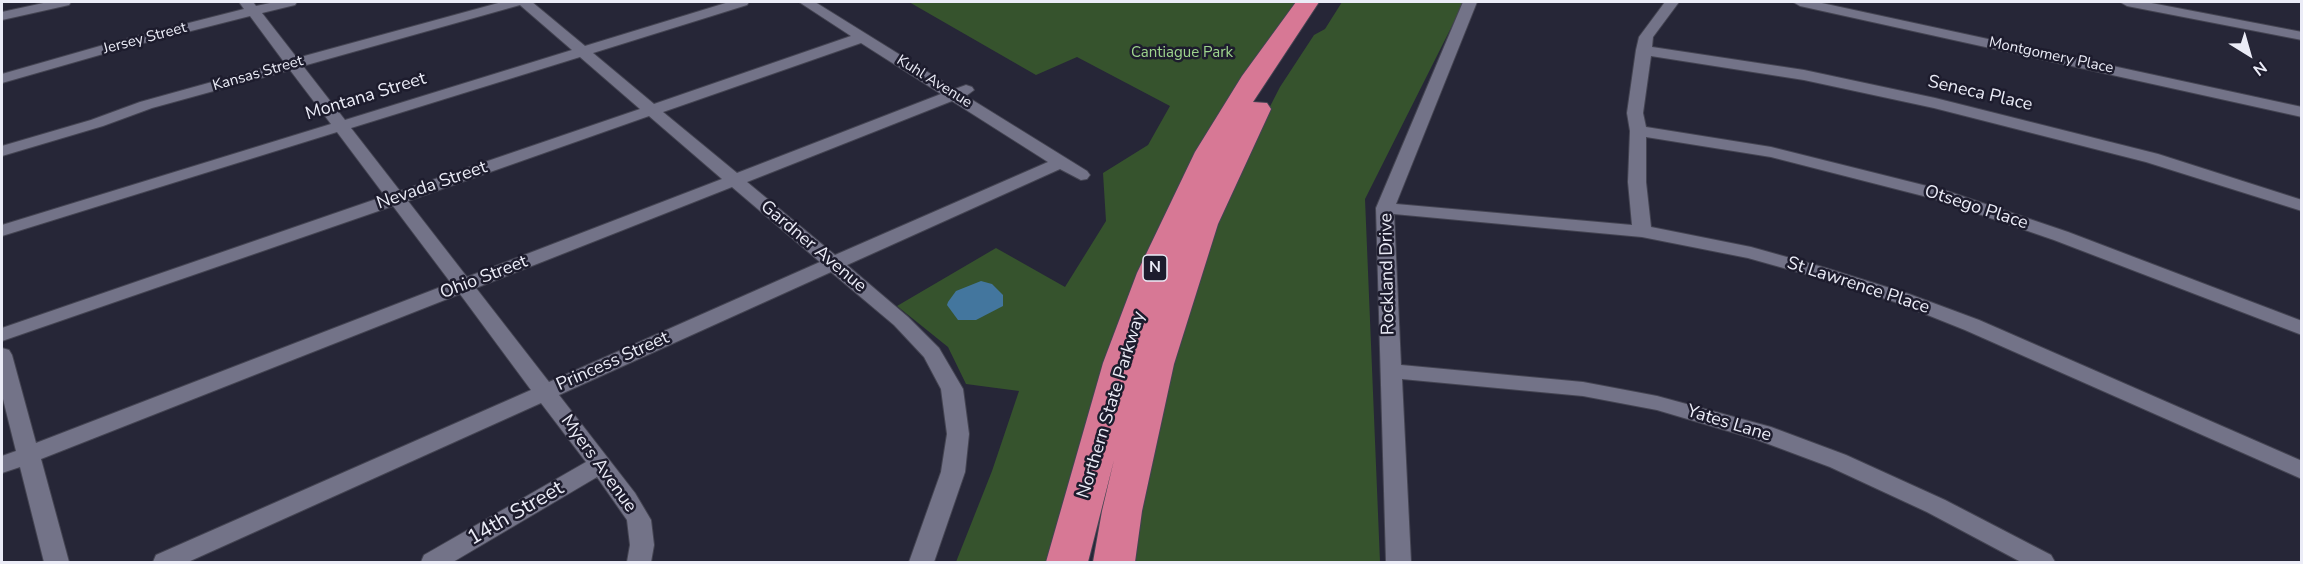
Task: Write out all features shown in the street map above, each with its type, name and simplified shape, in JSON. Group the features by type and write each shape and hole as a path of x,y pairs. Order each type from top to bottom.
{"highway":[{"name":"Northern State Parkway","path":"1067,562 1121,363 1153,273 1209,152 1255,76 1307,2"},
{"name":"Northern State Parkway","path":"1114,562 1122,511 1156,364 1203,224 1262,98 1329,2"}],"street":[{"path":"2,16 64,2"},
{"name":"Jersey Street","path":"2,79 250,6 290,2"},
{"name":"Kansas Street","path":"2,151 146,105 516,2"},
{"name":"Gardner Avenue","path":"524,2 901,321 932,353 952,388 958,434 953,472 922,562"},
{"name":"Montana Street","path":"2,231 742,2"},
{"name":"Kuhl Avenue","path":"807,2 960,92 1081,175"},
{"name":"Rockland Drive","path":"1399,562 1385,208 1470,2"},
{"path":"1642,231 1637,182 1638,131 1635,113 1643,50 1646,37 1672,2"},
{"name":"Montgomery Place","path":"1800,2 2301,112"},
{"path":"2127,2 2301,36"},
{"name":"Myers Avenue","path":"250,6 627,499 639,520 642,545 639,562"},
{"name":"Nevada Street","path":"2,335 863,37"},
{"name":"Seneca Place","path":"1643,50 1804,75 1935,103 2152,158 2301,206"},
{"name":"Ohio Street","path":"2,465 960,92"},
{"name":"Otsego Place","path":"1638,131 1771,152 1941,195 2061,236 2301,329"},
{"name":"Princess Street","path":"165,562 1060,162"},
{"name":"St Lawrence Place","path":"1385,208 1642,231 1751,253 1902,298 1972,325 2301,471"},
{"path":"2,355 57,562"},
{"name":"Yates Lane","path":"1390,371 1583,389 1657,403 1763,433 1839,461 1936,506 2042,562"},
{"name":"14th Street","path":"433,562 599,465"}],"green space":[{"name":"Cantiague Park","path":"909,2 1298,2 1266,48 1071,491 1056,562 956,562 992,471 1019,391 966,384 948,347 897,306 996,248 1065,287 1106,221 1103,173 1148,145 1170,106 1077,57 1036,75"},
{"path":"1342,2 1464,2 1365,199 1380,562 1127,562 1144,460 1202,259 1241,163 1280,87 1314,35 1325,29"}],"water":[{"path":"981,281 992,284 1003,295 1003,306 976,320 958,320 947,305 948,302 956,291"}]}
